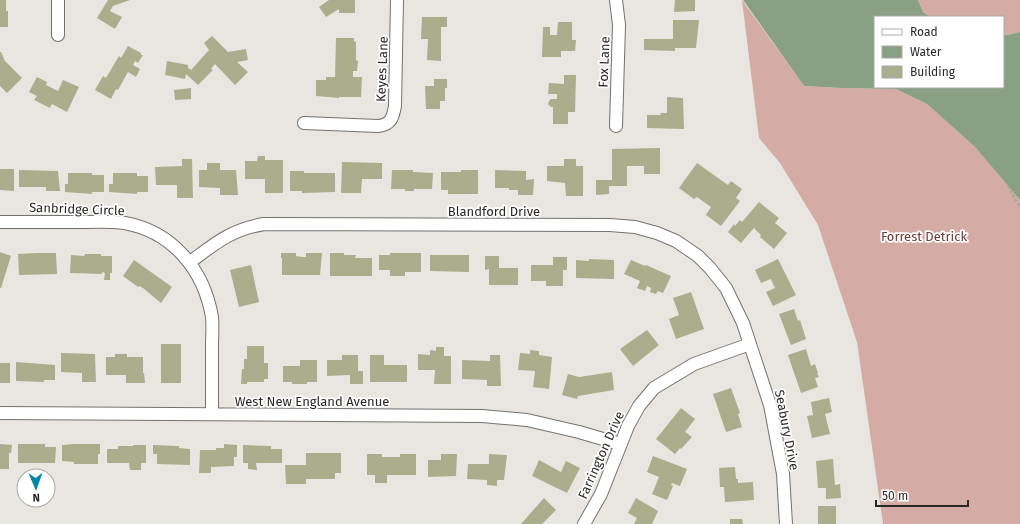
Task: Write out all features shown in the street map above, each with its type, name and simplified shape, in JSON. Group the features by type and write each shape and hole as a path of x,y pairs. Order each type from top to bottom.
{"street":[{"path":"58,0 58,35"},
{"name":"Keyes Lane","path":"304,123 378,126 390,122 393,117 395,106 397,0"},
{"name":"Fox Lane","path":"616,0 619,25 616,126"},
{"name":"Sanbridge Circle","path":"0,222 100,222 126,224 139,227 162,238 176,249 190,262 201,280 208,299 212,319 212,414"},
{"name":"Blandford Drive","path":"190,262 233,232 264,224 610,225 635,227 657,233 676,241 694,253 710,268 726,288 743,323 750,344"},
{"name":"Farrington Drive","path":"584,524 601,494 628,426 639,406 654,388 694,364 750,344"},
{"name":"Seabury Drive","path":"750,344 770,405 782,474 786,524"},
{"name":"West New England Avenue","path":"0,413 482,416 527,420 579,432 620,444"}],"path":[{"path":"1008,186 1020,208"}],"green space":[{"name":"Forrest Detrick","path":"742,0 804,86 896,89 927,104 975,147 1020,200 1020,524 883,524 857,342 818,225 780,163 759,138"},
{"path":"918,0 1020,0 1020,32 1004,35 1004,16 929,16 923,12"}],"water":[{"path":"743,0 918,0 923,12 929,16 874,16 874,88 1004,88 1004,35 1020,32 1020,200 975,147 927,104 896,89 804,86"}],"building":[{"path":"0,0 6,0 8,27 0,27"},
{"path":"108,0 130,0 113,6 110,11 122,17 115,29 97,18"},
{"path":"329,0 355,0 355,13 339,13 339,9 326,17 319,7"},
{"path":"675,0 695,0 695,11 674,12"},
{"path":"422,17 447,17 447,27 441,27 441,61 427,60 428,39 421,39"},
{"path":"673,20 699,20 696,48 675,48 675,51 644,50 644,39 673,39"},
{"path":"558,22 572,22 572,40 576,40 575,51 561,51 561,57 542,57 543,27 550,27 550,35 557,35"},
{"path":"212,36 228,52 246,49 248,60 237,62 248,72 235,85 215,64 211,69 213,70 198,85 186,74 185,79 165,75 167,61 188,65 188,68 191,70 209,50 204,43"},
{"path":"336,38 354,38 354,41 356,42 356,60 358,61 357,71 353,71 353,77 362,77 361,97 339,98 316,96 316,80 326,80 326,77 335,77"},
{"path":"128,46 143,55 138,63 135,61 133,65 140,69 136,77 128,72 111,99 95,90 103,76 106,78 119,56 121,58"},
{"path":"0,52 5,61 22,78 7,93 0,86"},
{"path":"564,75 576,75 575,112 568,112 568,124 553,124 553,107 548,104 551,99 557,99 557,94 548,94 549,83 564,84"},
{"path":"37,77 47,82 46,85 58,91 63,80 79,87 67,112 52,104 50,108 34,100 37,96 29,92"},
{"path":"434,79 447,79 445,101 440,101 440,109 426,109 425,86 434,86"},
{"path":"191,88 191,99 175,100 174,90"},
{"path":"667,97 683,98 684,129 647,128 647,115 661,115 660,113 667,113"},
{"path":"660,148 660,174 644,174 644,166 627,166 627,186 609,186 609,194 596,195 596,180 612,180 612,149"},
{"path":"258,156 265,156 265,160 283,160 283,193 265,193 265,179 245,179 245,161 257,161"},
{"path":"182,159 192,159 193,198 177,198 177,185 156,185 155,167 182,166"},
{"path":"564,159 576,159 576,166 583,166 583,196 566,196 565,183 547,181 547,166 564,166"},
{"path":"342,162 382,163 382,179 362,179 361,193 341,193"},
{"path":"207,163 220,163 220,170 236,170 238,195 220,195 220,188 199,187 199,170 207,170"},
{"path":"697,163 728,185 731,181 742,189 736,198 740,201 721,226 706,215 711,207 697,197 694,199 679,188"},
{"path":"0,169 14,169 14,191 0,190"},
{"path":"19,170 58,171 60,191 46,191 46,187 19,187"},
{"path":"392,170 413,170 413,172 433,173 432,189 414,189 414,191 405,191 405,189 391,189"},
{"path":"461,170 478,170 478,194 448,194 448,190 441,190 441,172 461,172"},
{"path":"495,170 526,171 526,180 534,179 533,195 518,195 518,190 509,190 509,188 495,188"},
{"path":"290,171 304,171 304,173 335,173 335,192 302,193 302,191 290,191"},
{"path":"68,173 92,173 92,175 104,175 104,192 92,192 92,194 65,192 65,184 68,184"},
{"path":"113,173 137,173 137,176 148,176 148,192 137,192 137,194 109,192 109,184 113,184"},
{"path":"759,202 779,218 775,223 787,233 774,249 760,237 761,235 754,228 741,243 728,232 734,224 735,226 740,220 742,222"},
{"path":"0,252 11,256 1,288 0,288"},
{"path":"56,253 57,274 19,275 18,254"},
{"path":"281,253 296,253 296,256 306,257 306,253 322,253 320,275 282,275"},
{"path":"330,253 356,255 355,258 372,258 372,276 330,276"},
{"path":"390,253 421,253 421,272 405,272 405,276 390,276 390,270 379,270 379,255 390,255"},
{"path":"85,254 112,256 112,273 110,273 110,280 104,280 105,273 102,272 102,274 70,273 71,255 84,256"},
{"path":"430,255 469,255 469,272 430,271"},
{"path":"485,256 499,256 499,268 518,268 518,285 489,285 489,269 485,270"},
{"path":"553,257 567,257 567,270 563,270 563,286 546,286 546,281 531,281 531,265 553,265"},
{"path":"589,259 614,260 614,279 576,278 576,260 589,261"},
{"path":"778,259 796,295 773,306 766,292 775,288 771,279 761,283 755,270"},
{"path":"134,260 172,287 161,303 143,288 138,287 123,276"},
{"path":"631,260 671,276 663,293 658,291 656,294 650,292 651,288 647,286 645,291 637,288 640,281 624,274"},
{"path":"251,265 259,302 239,307 230,270"},
{"path":"691,292 704,329 676,339 669,319 679,315 673,298"},
{"path":"794,309 798,321 800,320 806,339 791,345 779,314"},
{"path":"647,330 659,345 633,366 620,349"},
{"path":"161,344 181,344 181,383 161,383"},
{"path":"247,346 264,346 264,363 268,363 268,379 264,379 264,382 247,382 247,384 241,384 244,359 247,359"},
{"path":"436,347 444,347 444,356 451,356 451,384 434,384 435,370 418,370 418,354 430,355 430,350 436,351"},
{"path":"806,349 811,366 815,364 818,373 819,377 815,378 818,387 801,393 788,355"},
{"path":"530,350 539,351 539,355 552,357 549,389 533,387 535,371 518,370 520,353 530,354"},
{"path":"61,353 95,354 96,382 82,382 82,373 61,372"},
{"path":"115,354 127,354 127,357 143,357 143,373 145,383 126,383 126,375 106,375 106,357 115,357"},
{"path":"342,355 358,355 358,371 363,371 363,384 350,384 350,375 327,376 327,360 342,360"},
{"path":"370,355 384,355 384,365 407,365 407,382 370,382"},
{"path":"490,355 500,355 501,386 487,386 487,380 462,379 462,360 490,361"},
{"path":"300,360 317,360 317,382 292,384 292,382 283,382 283,366 300,366"},
{"path":"16,362 55,365 55,380 44,380 44,382 16,381"},
{"path":"0,363 10,363 10,383 0,383"},
{"path":"612,372 614,390 578,396 577,399 562,395 568,374 579,377"},
{"path":"731,388 740,413 738,414 742,427 726,432 713,394"},
{"path":"829,398 832,412 825,414 830,434 812,438 807,416 813,415 811,402"},
{"path":"681,408 695,419 685,432 692,437 675,454 656,439"},
{"path":"0,444 12,445 11,453 9,453 9,469 0,469"},
{"path":"18,444 45,444 45,447 56,447 55,463 18,463"},
{"path":"100,444 98,464 74,464 74,462 62,461 62,445"},
{"path":"224,444 237,445 237,457 234,457 234,466 211,467 211,473 199,473 200,450 216,450 216,448 224,448"},
{"path":"146,445 146,463 141,463 141,470 130,470 129,463 107,463 107,449 118,449 118,446"},
{"path":"153,445 179,446 179,448 190,449 190,465 157,464 157,454 153,454"},
{"path":"243,445 271,446 271,449 282,449 282,463 256,463 257,470 248,469 248,463 243,463"},
{"path":"306,453 341,453 341,473 335,473 335,479 306,479 306,484 286,484 285,465 306,465"},
{"path":"367,454 382,454 382,457 400,457 400,454 416,454 416,475 387,475 387,483 375,483 375,475 367,475"},
{"path":"441,454 457,454 456,476 428,477 428,460 441,460"},
{"path":"489,454 507,455 504,480 497,480 497,486 487,485 487,480 467,479 468,464 489,464"},
{"path":"653,456 687,469 680,486 672,483 671,485 673,486 667,500 652,494 659,477 647,472"},
{"path":"833,459 835,485 840,484 841,498 826,499 826,488 818,488 816,461"},
{"path":"539,460 561,472 566,461 580,468 567,493 532,476"},
{"path":"735,467 736,479 738,479 738,483 753,482 754,500 725,502 724,487 720,487 719,468"},
{"path":"544,498 556,510 542,524 521,524"},
{"path":"636,498 658,511 652,524 634,524 637,518 628,513"},
{"path":"818,506 836,506 836,524 818,524"},
{"path":"730,519 742,519 743,524 730,524"}]}
